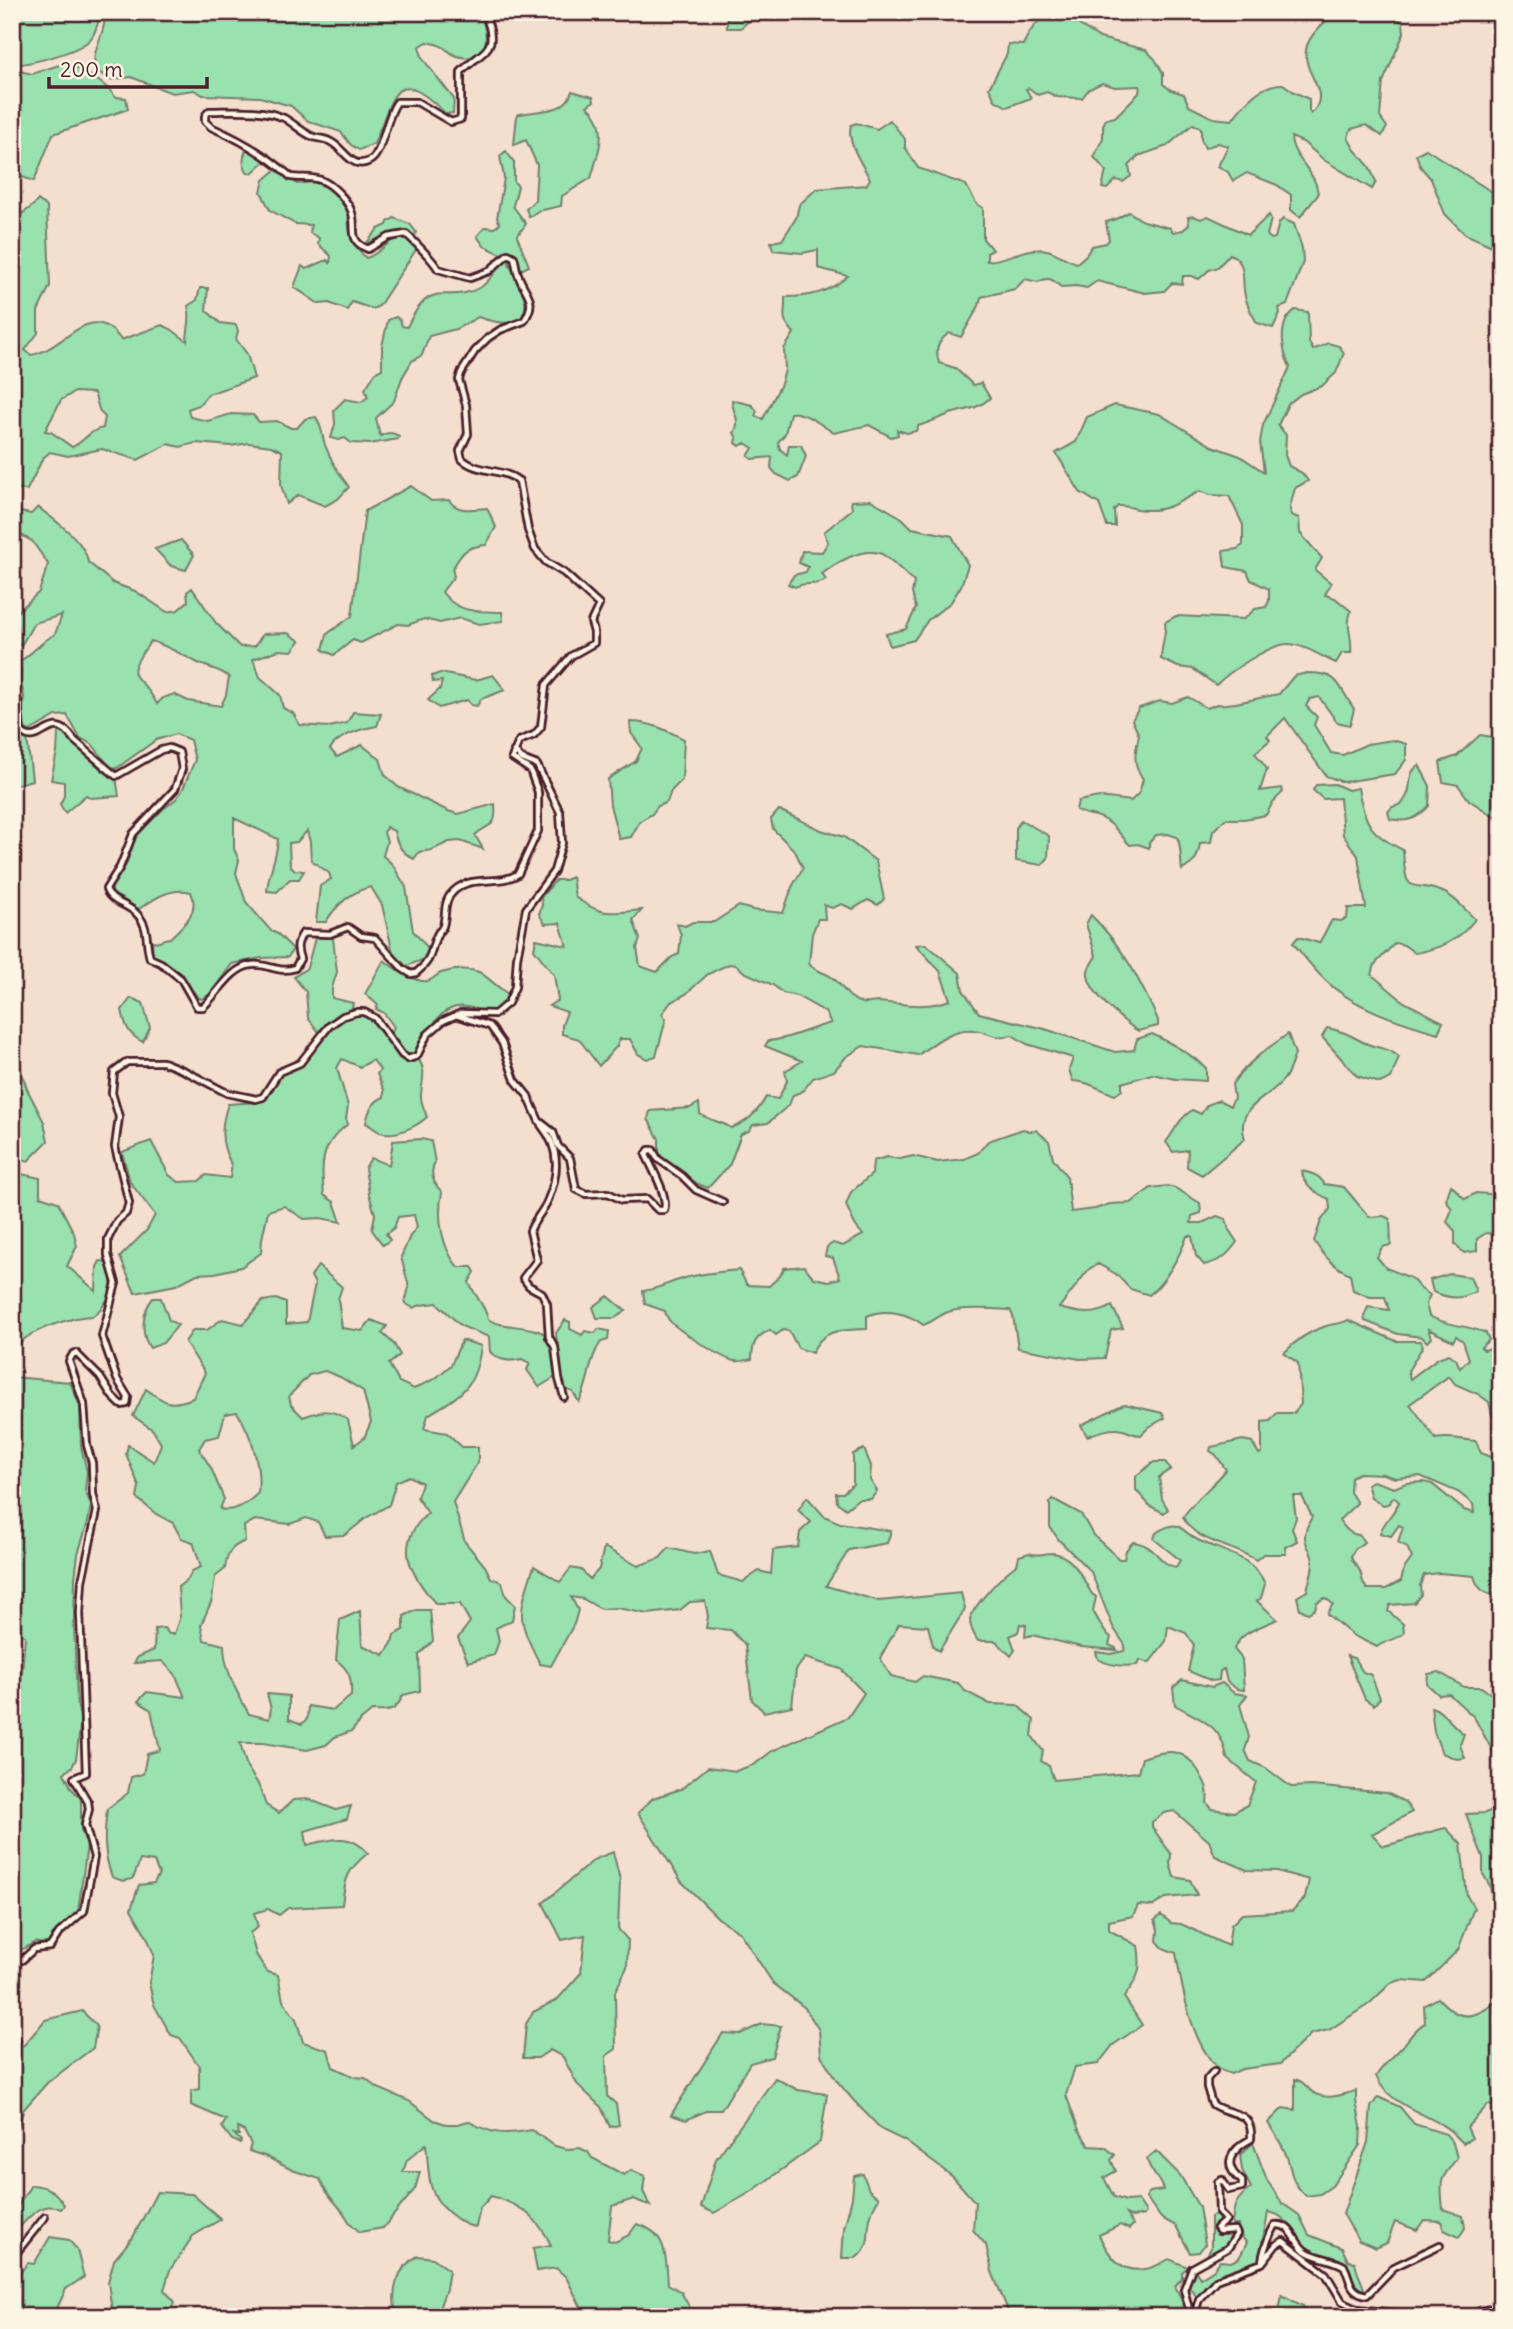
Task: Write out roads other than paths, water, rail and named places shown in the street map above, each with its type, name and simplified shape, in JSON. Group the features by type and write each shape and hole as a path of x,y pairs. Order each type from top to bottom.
{"street":[{"path":"12,691 18,701 21,731 24,735 37,736 52,726 64,729 116,776 162,750 169,748 179,752 182,769 175,789 133,834 120,867 106,889 110,897 136,912 146,929 150,958 181,979 192,1002 197,1006 203,1007 240,968 254,964 284,971 295,968 300,959 296,950 298,940 303,933 330,934 348,927 361,936 375,938 403,969 411,974 419,972 433,954 436,936 442,926 444,907 454,891 474,881 499,880 518,874 538,831 536,783 530,770 512,758 514,751 519,741 534,735 541,727 544,692 549,680 570,656 594,643 591,622 599,605 535,550 528,530 519,481 511,476 471,465 462,459 460,451 468,434 466,405 459,380 461,373 481,344 500,330 524,321 530,309 529,293 517,273 514,257 506,254 493,268 470,278 438,269 431,257 420,250 409,236 402,233 382,240 368,249 363,247 353,234 351,210 328,183 313,178 291,177 278,163 211,127 205,121 209,111 253,112 284,118 310,136 327,140 340,148 352,161 368,161 376,154 387,119 397,102 417,102 451,122 461,119 461,72 485,53 490,45 490,28 484,12"},
{"path":"12,1960 22,1959 34,1949 50,1947 60,1933 84,1911 94,1857 85,1825 88,1802 74,1778 86,1773 87,1767 84,1755 80,1613 82,1581 97,1511 84,1404 69,1361 76,1353 100,1377 117,1402 121,1405 127,1404 128,1397 117,1379 102,1336 116,1283 108,1255 108,1239 117,1221 126,1213 129,1203 115,1147 119,1117 112,1093 114,1072 127,1062 163,1062 185,1070 227,1093 256,1099 263,1097 279,1072 300,1063 329,1026 349,1013 364,1012 375,1018 402,1055 408,1059 417,1056 434,1027 455,1014 495,1014 513,996 526,909 554,871 562,843 560,812 554,797 537,765 522,759 514,751"},
{"path":"455,1014 490,1026 502,1043 515,1080 528,1096 557,1156 557,1172 547,1203 530,1231 537,1260 523,1278 529,1286 542,1293 547,1304 549,1337 555,1347 564,1397"},
{"path":"539,1121 553,1132 558,1146 570,1158 574,1186 581,1193 603,1192 622,1200 647,1199 658,1210 664,1210 666,1204 660,1183 646,1155 649,1150 653,1150 658,1159 696,1190 723,1202"},
{"path":"12,2037 18,2040 12,2046"},
{"path":"1192,2317 1184,2289 1193,2267 1228,2248 1237,2234 1235,2230 1219,2231 1217,2228 1226,2220 1219,2213 1218,2182 1222,2180 1229,2190 1242,2187 1242,2181 1231,2173 1232,2155 1252,2136 1250,2123 1243,2116 1212,2104 1207,2079 1214,2071"},
{"path":"12,2258 45,2217"},
{"path":"1262,2263 1262,2254 1271,2231 1276,2225 1283,2225 1289,2228 1296,2241 1307,2252 1344,2266 1350,2286 1367,2295 1394,2267 1440,2245"},
{"path":"1192,2317 1199,2299 1216,2280 1262,2263 1276,2245 1283,2241 1326,2274 1342,2301 1359,2309 1393,2313 1402,2317"},
{"path":"1469,2317 1480,2311 1501,2307"}]}
